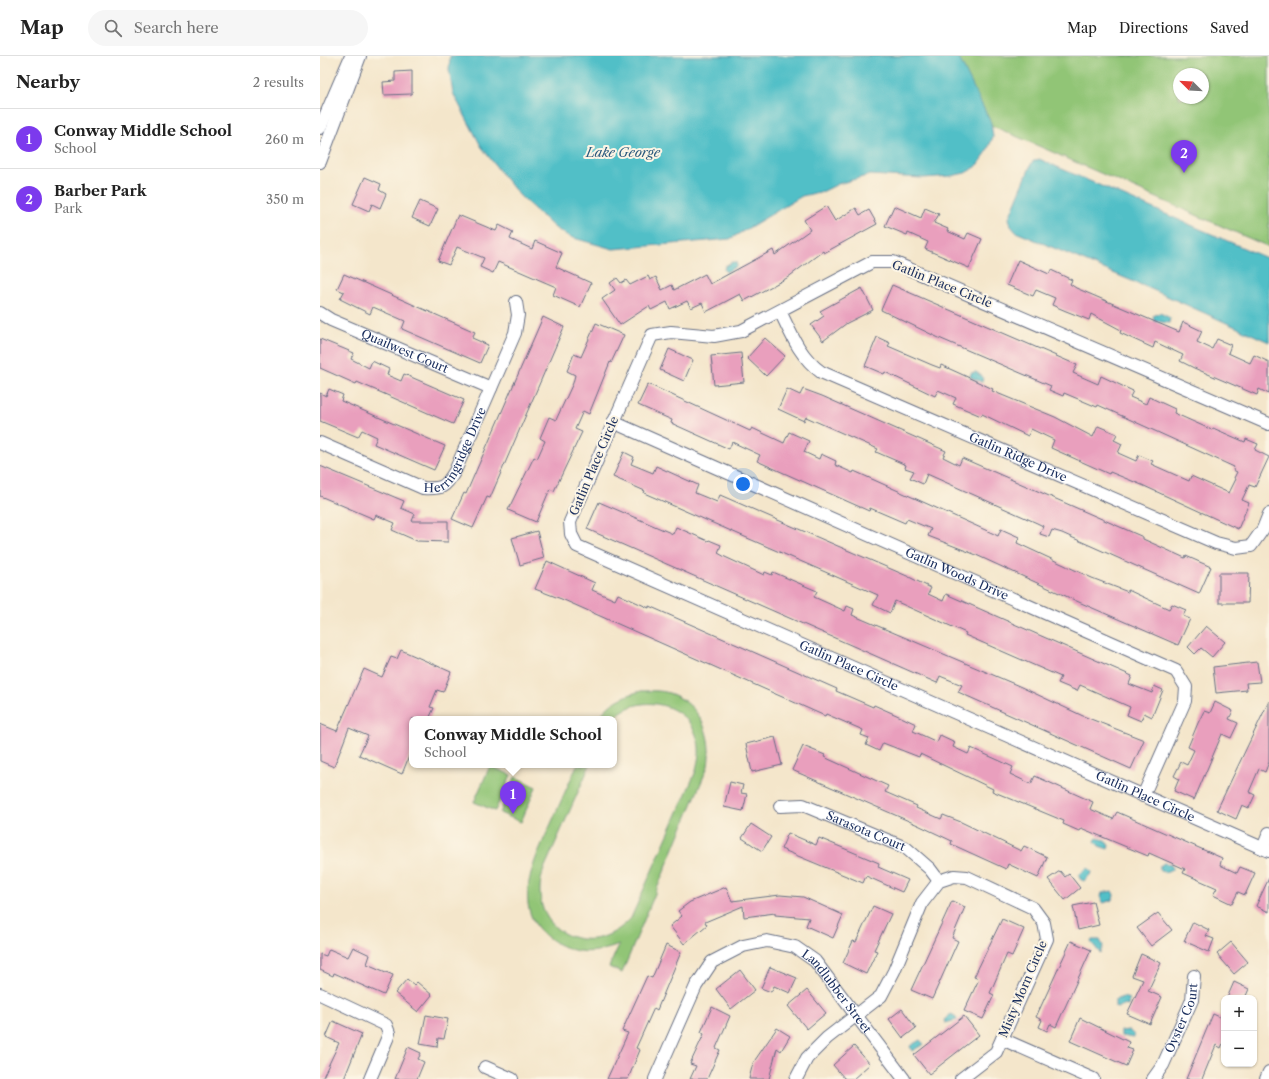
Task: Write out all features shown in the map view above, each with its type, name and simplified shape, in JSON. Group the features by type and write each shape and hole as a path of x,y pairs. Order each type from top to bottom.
{"street":[{"path":"320,128 352,56"},
{"path":"320,162 360,56"},
{"name":"Gatlin Place Circle","path":"1269,424 893,262 872,262 741,331 714,336 671,332 652,335 570,522 571,534 577,546 1266,850 1269,833"},
{"name":"Herringridge Drive","path":"320,443 423,488 438,489 447,484 455,471 515,333 518,315 516,302"},
{"name":"Gatlin Ridge Drive","path":"780,311 802,355 820,372 1216,543 1236,548 1251,546 1263,529 1269,514"},
{"name":"Quailwest Court","path":"320,313 331,320 491,388"},
{"name":"Gatlin Woods Drive","path":"613,422 1176,671 1186,687 1185,701 1143,796"},
{"name":"Sarasota Court","path":"780,806 803,805 906,848 930,869 938,881"},
{"name":"Misty Morn Circle","path":"938,881 954,876 967,877 1033,908 1044,923 1047,939 996,1052 961,1079"},
{"path":"796,1079 807,1058 827,1038 881,996 894,971 922,903 938,881"},
{"name":"Landlubber Street","path":"655,1079 696,986 712,962 742,946 767,941 795,948 815,961 904,1079"},
{"name":"Oyster Court","path":"1152,1079 1162,1066 1192,1000 1194,976"},
{"path":"320,994 381,1022 388,1029 387,1039 370,1079"},
{"path":"1002,1039 1094,1079"},
{"path":"486,1067 512,1079"},
{"path":"1266,1079 1269,1072"}],"green space":[{"path":"833,56 1269,56 1269,247"},
{"path":"641,691 659,691 669,693 680,698 697,713 702,722 709,743 709,755 708,766 622,973 609,967 619,945 602,950 585,952 577,951 561,946 539,929 531,916 528,902 528,886 537,856 576,768 589,768 544,869 540,890 543,908 551,923 564,933 579,939 597,938 614,932 631,918 696,771 699,747 695,733 687,721 677,712 665,706 651,704 638,705 625,710 617,716 600,716 611,704 628,695"},
{"path":"489,768 495,768 511,775 495,811 474,802"},
{"path":"515,777 536,787 521,822 500,813"}],"water":[{"name":"Lake George","path":"450,56 958,56 991,123 993,137 986,153 976,167 965,173 951,176 923,178 870,175 838,184 824,191 802,196 730,239 613,249 570,237 555,228 520,196 481,146 453,93 449,70"},
{"path":"1039,159 1269,259 1269,342 1151,289 1016,232 1011,226 1009,218 1032,162"},
{"path":"732,262 736,262 737,266 726,272 724,270 725,266"},
{"path":"1160,313 1170,318 1169,323 1154,321 1153,316"},
{"path":"976,372 983,377 982,382 970,377 971,373"},
{"path":"1097,838 1105,840 1109,845 1108,849 1099,846 1095,841"},
{"path":"1164,863 1171,865 1173,869 1165,872 1160,871 1160,866"},
{"path":"1087,868 1091,870 1092,873 1084,881 1080,879 1079,875"},
{"path":"1112,891 1114,895 1113,900 1103,903 1101,897 1102,893"},
{"path":"1092,940 1100,940 1103,946 1100,953 1091,942"},
{"path":"1123,997 1129,999 1128,1006 1123,1005 1117,1008 1115,1007 1115,1000"},
{"path":"951,1014 955,1016 957,1020 945,1023 944,1020"},
{"path":"1129,1030 1134,1035 1134,1038 1121,1036 1121,1031"},
{"path":"920,1040 924,1044 912,1051 910,1046"}],"building":[{"path":"412,71 412,94 384,95 383,82 395,81 395,72"},
{"path":"365,177 381,184 379,190 386,194 380,208 372,204 369,211 353,204"},
{"path":"420,201 438,209 430,226 412,218"},
{"path":"826,206 835,221 856,208 860,215 869,210 877,224 824,253 823,251 787,278 744,301 740,294 706,312 702,303 691,308 687,301 670,309 667,302 651,310 649,306 620,325 602,299 615,290 610,283 617,278 621,283 626,280 630,285 648,276 650,280 656,277 662,290 672,285 674,290 705,274 710,284 773,250 775,255 810,230 804,220"},
{"path":"894,206 921,218 925,208 939,214 934,223 948,229 947,231 965,239 968,233 982,239 969,268 925,249 928,242 908,233 907,235 885,226"},
{"path":"458,215 496,231 499,225 513,232 510,239 532,249 535,241 562,253 556,267 591,283 580,307 553,295 556,287 498,262 493,273 480,267 484,258 457,247 449,265 438,261"},
{"path":"1018,260 1049,274 1051,270 1072,280 1070,284 1076,288 1179,332 1183,322 1202,331 1197,342 1212,349 1217,339 1231,345 1228,353 1250,363 1254,355 1269,362 1269,394 1259,389 1257,395 1194,368 1180,361 1183,355 1155,342 1153,348 1120,333 1121,330 1091,314 1089,320 1052,305 1055,298 1036,290 1033,296 1007,285"},
{"path":"344,274 475,332 472,338 488,345 480,363 402,329 405,321 373,307 370,314 340,299 344,292 337,289"},
{"path":"892,285 1077,365 1073,373 1098,384 1101,376 1133,391 1130,397 1146,404 1149,397 1175,409 1174,413 1212,430 1213,428 1245,442 1246,439 1258,444 1255,450 1269,457 1255,487 1249,485 1242,500 1249,503 1238,529 1142,485 1110,472 1109,474 1051,448 1054,440 1031,429 1028,436 982,414 981,416 953,404 956,398 938,390 935,396 885,372 884,374 865,366 877,337 890,343 888,346 940,368 941,365 993,389 992,391 1055,417 1093,437 1098,426 1117,434 1114,440 1122,444 1118,453 1136,461 1139,455 1153,461 1151,464 1189,481 1191,476 1229,493 1236,479 1234,478 1237,472 1233,470 1234,467 1098,405 1097,407 1064,393 1063,396 1049,390 1051,386 939,338 881,310"},
{"path":"862,288 873,310 847,323 823,341 811,325 824,316 820,311"},
{"path":"543,317 564,327 490,498 487,497 473,528 452,519 464,493 466,494"},
{"path":"596,323 624,335 611,363 610,362 589,414 583,411 575,429 582,432 554,491 550,489 536,522 508,510 534,457 537,459 545,441 540,438 549,417 556,420 573,383 575,375 567,371 574,354 581,357"},
{"path":"765,338 785,356 766,376 747,358"},
{"path":"320,339 354,353 351,359 369,368 372,361 389,369 387,375 401,381 404,374 464,400 453,424 357,382 356,384 320,368"},
{"path":"669,349 693,360 684,381 660,370"},
{"path":"741,353 744,382 714,385 711,356"},
{"path":"648,384 750,431 752,428 784,443 789,432 809,441 804,452 819,459 821,454 836,461 835,465 853,473 854,471 998,536 1001,529 1019,537 1017,543 1092,578 1128,592 1128,590 1169,609 1172,604 1186,610 1183,616 1190,619 1178,645 974,554 928,536 931,529 907,519 905,523 870,508 869,511 757,461 760,455 732,442 729,449 671,423 672,420 638,405"},
{"path":"329,389 343,395 341,401 445,446 434,470 374,444 377,437 362,430 358,437 320,421 320,393 326,396"},
{"path":"787,389 800,395 803,389 822,396 946,451 943,457 959,465 962,458 1143,537 1143,539 1185,558 1186,556 1211,567 1199,594 1062,533 1052,530 1049,537 1040,534 1043,526 927,474 923,484 910,478 914,471 905,468 906,465 876,452 878,449 806,417 804,421 778,409"},
{"path":"624,452 634,457 631,464 653,473 656,466 698,485 695,493 717,502 720,495 907,576 931,588 928,594 943,601 946,594 1132,676 1129,684 1152,693 1154,686 1163,690 1152,717 1144,713 1141,721 1127,715 1130,707 1080,685 1077,691 1058,683 1061,677 965,635 966,633 895,601 890,613 873,605 878,595 644,493 645,491 613,477"},
{"path":"320,466 404,501 401,508 415,514 412,521 448,521 448,542 417,541 392,530 395,523 376,515 374,519 320,496"},
{"path":"599,502 673,534 676,527 721,545 718,553 764,575 765,572 772,575 773,572 817,591 814,597 845,611 847,606 854,609 852,615 1019,686 1083,716 1144,740 1131,769 958,692 962,685 940,676 937,683 587,529"},
{"path":"537,531 544,558 520,565 512,538"},
{"path":"547,561 595,583 592,590 615,600 618,594 649,608 649,606 837,689 836,691 873,707 874,705 916,724 913,731 937,742 940,735 955,742 953,747 968,754 971,748 998,760 1013,767 1010,774 1031,784 1035,776 1093,802 1090,809 1113,819 1117,812 1222,858 1220,865 1237,873 1240,867 1255,873 1245,895 1238,892 1232,904 1213,895 1217,888 1183,873 1185,869 1149,853 1148,856 1081,828 1079,831 1063,824 1064,821 992,791 993,789 920,754 919,757 883,743 879,751 866,745 869,738 861,735 863,730 826,714 825,716 564,600 535,589"},
{"path":"1219,573 1249,573 1248,603 1219,603"},
{"path":"1206,626 1225,642 1212,657 1201,648 1195,654 1188,647"},
{"path":"401,650 451,672 443,692 437,690 430,707 434,708 430,716 409,716 409,756 402,774 359,755 368,736 349,728 334,767 320,761 320,724 337,731 364,669 382,677 391,657 397,659"},
{"path":"1257,662 1260,682 1246,683 1247,690 1216,693 1213,667"},
{"path":"1269,701 1269,762 1265,772 1259,769 1249,792 1255,795 1249,808 1242,805 1236,819 1217,810"},
{"path":"1215,702 1233,711 1229,719 1238,723 1231,738 1222,734 1194,800 1174,791 1179,779 1174,776 1181,762 1187,765 1194,750 1188,747 1198,723 1204,711 1210,713"},
{"path":"775,737 782,765 752,772 746,744"},
{"path":"803,746 825,755 824,757 888,786 885,792 917,806 916,808 941,819 943,815 961,822 1021,851 1024,846 1047,857 1038,878 1008,864 1006,869 951,844 952,841 918,825 792,770"},
{"path":"730,782 743,785 741,793 747,794 743,811 724,807"},
{"path":"751,824 771,837 762,851 742,838"},
{"path":"788,833 816,845 819,838 879,863 878,867 908,880 902,892 866,876 863,883 781,849"},
{"path":"1060,871 1065,877 1069,874 1080,888 1065,900 1048,879"},
{"path":"1269,878 1269,912 1256,906"},
{"path":"726,887 732,901 780,895 803,897 843,915 833,938 806,926 809,918 775,915 775,913 744,917 743,906 705,922 707,925 684,944 670,926 682,916 678,911 690,902"},
{"path":"952,901 965,907 952,938 958,941 932,999 911,990"},
{"path":"1093,902 1099,925 1078,930 1073,906"},
{"path":"873,906 891,914 874,950 877,951 866,974 843,963 853,941 856,942"},
{"path":"1158,913 1172,930 1151,946 1137,928"},
{"path":"1002,919 1024,929 1012,956 1007,954 990,993 994,995 983,1019 964,1011 979,979 974,977"},
{"path":"1193,922 1209,930 1206,936 1214,939 1209,952 1184,941"},
{"path":"1071,941 1091,950 1056,1027 1050,1024 1047,1031 1039,1027 1042,1020 1036,1017"},
{"path":"1231,942 1248,962 1234,974 1217,954"},
{"path":"666,945 681,952 657,1010 654,1008 636,1048 640,1050 628,1079 607,1079 628,1033 622,1031 647,976 652,978"},
{"path":"353,947 370,955 367,964 393,975 384,995 334,973 333,976 320,970 320,954 326,956 329,949 348,957"},
{"path":"1141,954 1161,963 1148,991 1162,997 1150,1024 1127,1014 1143,980 1132,976"},
{"path":"770,967 797,978 790,993 774,986 771,992 761,988"},
{"path":"740,970 755,990 731,1009 716,989"},
{"path":"407,979 414,985 417,982 432,995 418,1012 395,993"},
{"path":"1234,982 1249,989 1246,995 1228,995"},
{"path":"807,990 826,1013 807,1029 788,1006"},
{"path":"712,1007 730,1016 716,1048 720,1050 707,1079 690,1079 696,1066 690,1064 704,1034 701,1032"},
{"path":"902,1009 916,1028 903,1038 889,1019"},
{"path":"1213,1014 1221,1018 1221,1048 1216,1045 1202,1079 1186,1079"},
{"path":"426,1015 448,1019 444,1039 438,1038 437,1047 420,1044"},
{"path":"964,1016 979,1035 929,1074 914,1055"},
{"path":"1080,1018 1129,1042 1127,1048 1133,1050 1126,1066 1070,1041"},
{"path":"333,1021 362,1034 344,1079 322,1079 339,1043 326,1037"},
{"path":"777,1028 790,1036 781,1051 777,1048 769,1079 749,1079 753,1063"},
{"path":"854,1046 870,1064 853,1079 845,1079 833,1065"},
{"path":"408,1047 421,1053 418,1059 424,1062 417,1079 395,1079"}],"place":[{"name":"Barber Park","path":"1184,173"},
{"name":"Conway Middle School","path":"513,814"}]}
